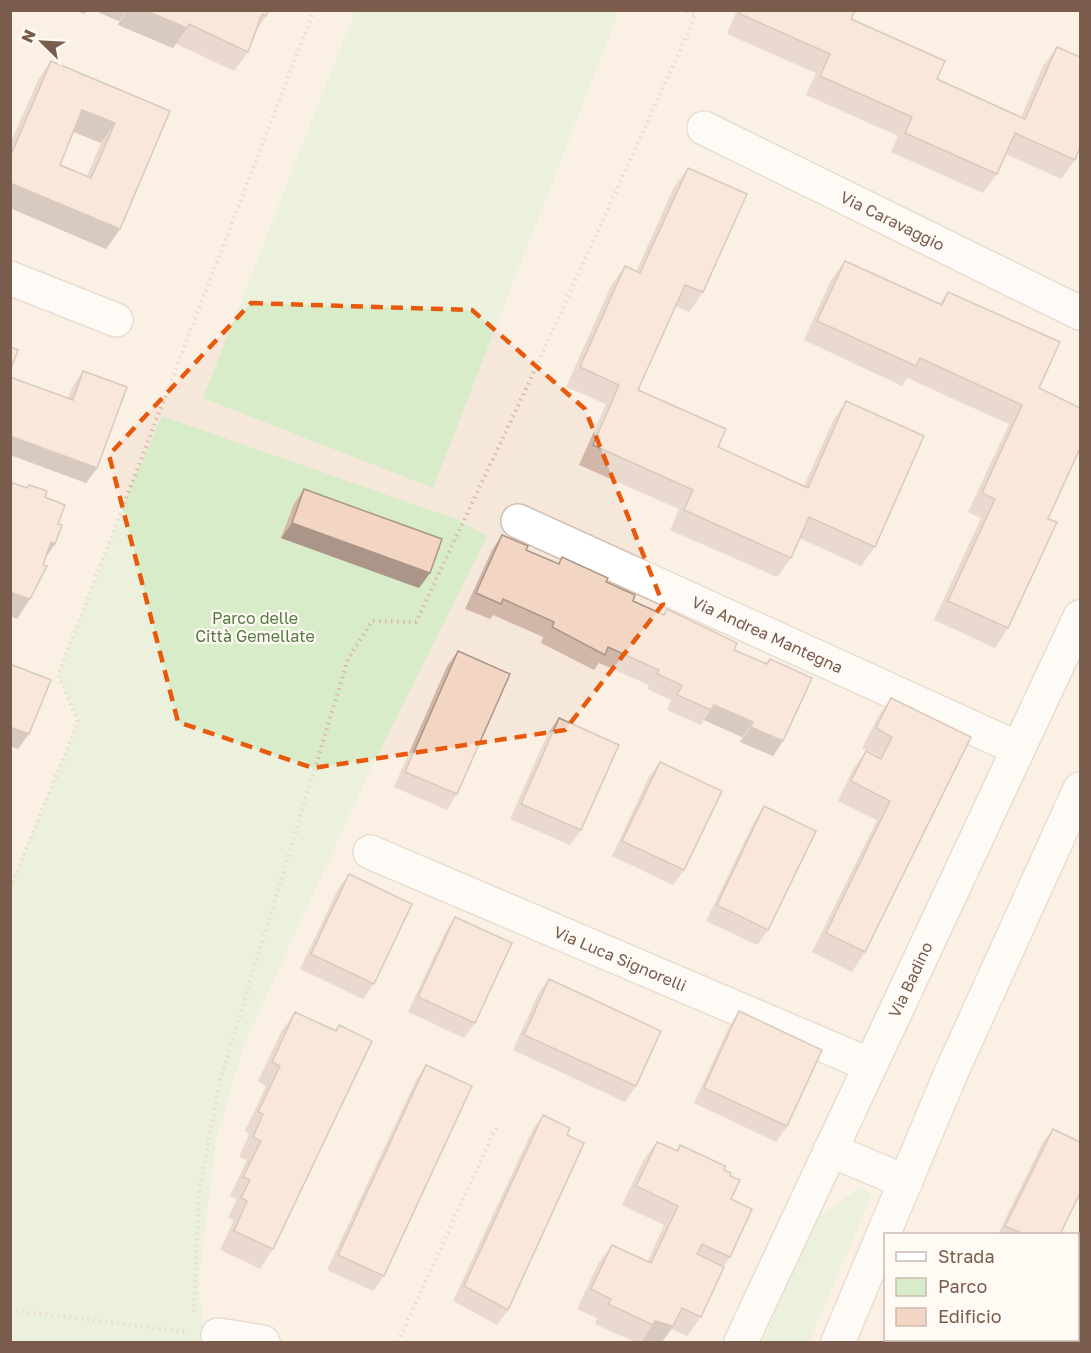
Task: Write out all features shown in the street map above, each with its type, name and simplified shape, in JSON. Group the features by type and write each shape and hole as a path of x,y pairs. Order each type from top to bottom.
{"street":[{"name":"Via Caravaggio","path":"704,128 1080,313"},
{"path":"10,278 116,320"},
{"name":"Via Andrea Mantegna","path":"518,521 1017,748"},
{"name":"Via Badino","path":"741,1342 1080,617"},
{"path":"884,1233 964,1043 1080,789"},
{"name":"Via Luca Signorelli","path":"370,852 870,1065"},
{"path":"830,1150 906,1182"},
{"path":"838,1342 884,1234"},
{"path":"206,1334 263,1342"}],"path":[{"path":"10,888 78,722 58,675 314,10"},
{"path":"10,1310 206,1334 199,1192 220,1081 348,658 372,621 416,622 532,376 696,15 684,10"},
{"path":"398,1342 498,1125"}],"highlighted area":[{"path":"251,303 472,310 585,409 663,604 565,730 313,768 178,722 109,455"}],"shaded area":[{"path":"10,11 1080,11 1080,1342 11,1342"}],"green space":[{"path":"610,10 618,14 433,488 203,398 355,11"},
{"name":"Parco delle Città Gemellate","path":"162,416 456,519 487,536 372,766 244,1045 216,1141 199,1277 204,1342 11,1342 11,884 78,722 58,675 132,483"},
{"path":"860,1187 872,1194 809,1342 762,1342 818,1218"}],"building":[{"path":"144,10 268,10 266,16 262,14 248,52 189,24 187,28"},
{"path":"742,10 855,10 851,19 945,61 937,79 1025,119 1057,47 1080,57 1080,147 1075,160 1015,133 997,174 905,133 912,117 820,76 830,54 740,14"},
{"path":"51,61 170,111 120,229 10,183 10,157","holes":["82,110 115,123 91,178 60,165"]},
{"path":"688,168 747,194 703,292 685,285 638,390 726,429 718,447 808,488 846,401 924,436 875,547 809,517 791,558 684,510 693,490 593,445 619,385 580,367 625,266 640,273"},
{"path":"845,261 942,305 948,292 1060,342 1039,388 1080,408 1080,448 1048,519 1057,522 1008,628 948,601 995,499 982,493 1022,405 920,358 916,366 817,321"},
{"path":"10,347 18,350 10,371"},
{"path":"83,371 127,387 97,468 10,436 10,377 73,400"},
{"path":"13,483 47,491 45,497 65,505 58,524 62,525 55,544 51,542 43,565 47,566 30,599 10,592 10,488"},
{"path":"304,489 442,539 430,573 292,523"},
{"path":"502,535 528,546 526,550 559,564 562,557 608,578 606,582 635,595 633,601 664,615 667,609 737,643 734,650 767,664 770,659 812,678 783,741 751,727 753,722 714,705 711,710 677,695 682,685 657,674 659,670 608,647 605,655 552,627 554,622 503,599 501,604 476,593"},
{"path":"458,651 510,674 457,794 405,772"},
{"path":"10,664 51,680 29,734 10,727"},
{"path":"891,698 971,737 865,952 826,933 890,801 851,781 866,751 881,759 892,737 876,728"},
{"path":"559,718 619,745 581,830 521,804"},
{"path":"660,762 722,791 684,870 622,841"},
{"path":"764,806 816,831 768,930 717,905"},
{"path":"349,874 412,904 374,984 311,954"},
{"path":"455,917 512,943 475,1023 418,997"},
{"path":"549,979 661,1031 636,1086 524,1035"},
{"path":"739,1011 822,1050 787,1126 704,1088"},
{"path":"295,1012 336,1031 339,1025 372,1041 273,1249 234,1231 247,1201 241,1198 250,1180 243,1177 261,1141 253,1137 263,1114 258,1112 280,1066 272,1062"},
{"path":"426,1065 472,1086 384,1276 338,1255"},
{"path":"543,1115 570,1128 567,1135 584,1143 508,1310 464,1286"},
{"path":"1053,1129 1080,1142 1080,1193 1060,1233 1022,1233 1005,1226"},
{"path":"657,1142 678,1151 680,1145 725,1166 724,1170 731,1173 730,1176 740,1180 731,1199 752,1209 730,1257 702,1244 697,1254 724,1267 701,1317 682,1308 673,1326 655,1321 653,1325 608,1304 611,1299 591,1289 612,1245 651,1263 678,1206 636,1186"},
{"path":"972,1341 1078,1342 974,1342"}]}
